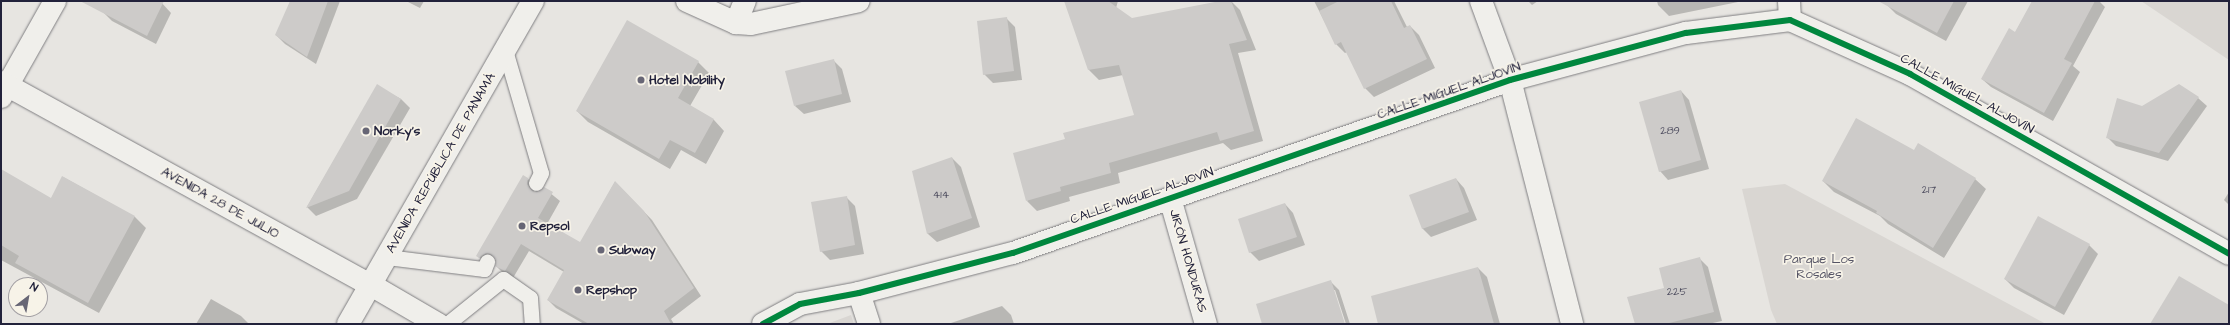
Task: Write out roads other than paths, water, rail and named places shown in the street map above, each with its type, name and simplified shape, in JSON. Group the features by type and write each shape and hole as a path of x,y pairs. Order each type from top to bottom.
{"street":[{"path":"3,88 55,1"},
{"name":"AVENIDA REPÚBLICA DE PANAMÁ","path":"348,324 533,1"},
{"path":"687,1 736,23 751,24 859,1"},
{"path":"736,23 745,1"},
{"path":"1482,1 1510,80 1572,324"},
{"name":"CALLE MIGUEL ALJOVÍN","path":"763,324 800,304 859,293 1013,253 1510,80 1686,33 1790,10 1910,74 2229,254"},
{"name":"AVENIDA 28 DE JULIO","path":"3,88 371,285 438,324"},
{"name":"JIRÓN HONDURAS","path":"1170,198 1206,324"},
{"path":"859,293 869,324"}],"lane":[{"path":"505,50 541,173 536,183"},
{"path":"387,257 485,265 530,298 532,324"},
{"path":"447,324 503,279"}],"place":[{"name":"Hotel Nobility","path":"641,80"},
{"name":"Norky's","path":"366,131"},
{"name":"Repsol","path":"522,226"},
{"name":"Subway","path":"601,250"},
{"name":"Repshop","path":"578,290"}],"park label":[{"name":"Parque Los Rosales","path":"1819,268"}]}
